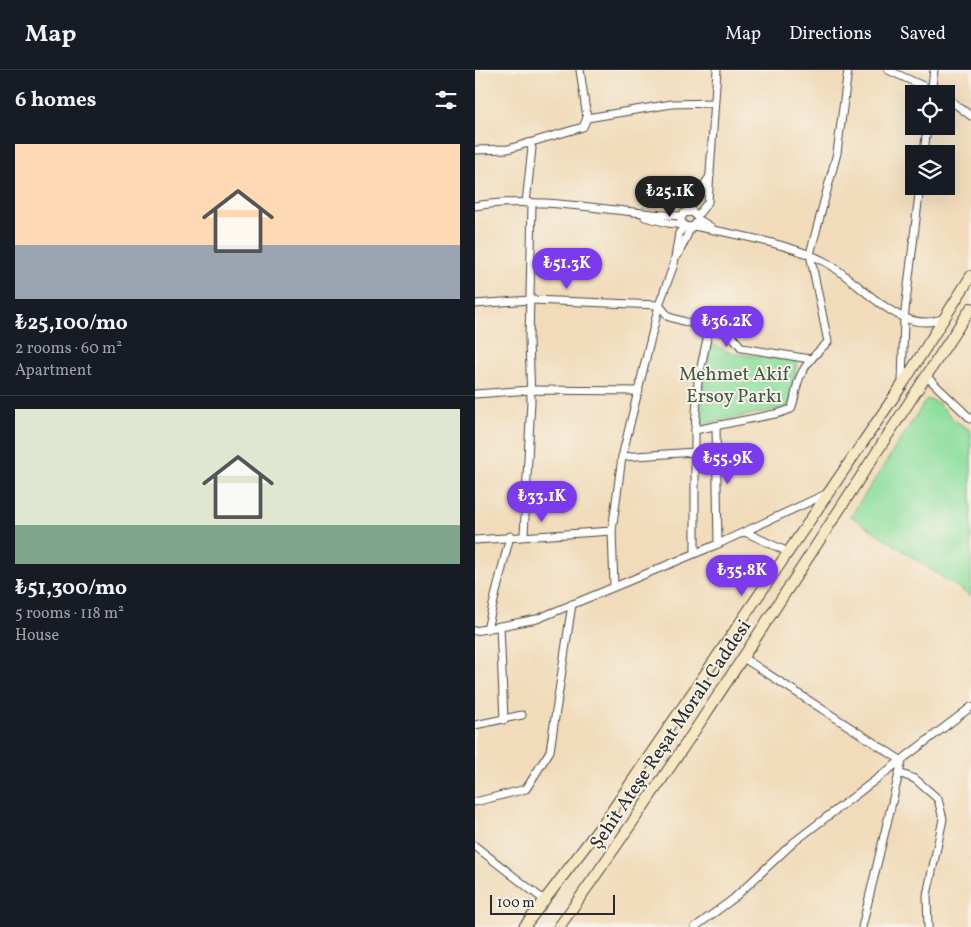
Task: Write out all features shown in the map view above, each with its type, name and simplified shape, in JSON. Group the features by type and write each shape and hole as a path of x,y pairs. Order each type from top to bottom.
{"main road":[{"path":"524,927 607,818 902,384 971,276"},
{"name":"Şehit Ateşe Reşat Moralı Caddesi","path":"559,927 620,843 745,659 926,376 967,321 971,308"}],"street":[{"path":"475,150 508,149 583,127 587,118 580,70"},
{"path":"614,586 612,530 622,457 659,305 675,261 679,233 697,218 708,202 713,103 717,70"},
{"path":"695,430 780,414 791,409 798,382 810,359 828,342 809,254 837,153 848,70"},
{"path":"888,70 919,85"},
{"path":"932,85 934,70"},
{"path":"587,118 672,104 713,103"},
{"path":"955,104 971,116"},
{"path":"524,535 531,390 529,203 532,148 529,143"},
{"path":"684,214 710,175"},
{"path":"902,384 904,319 919,195"},
{"path":"475,206 495,203 567,204 633,213 684,214 693,212 697,218 718,230"},
{"path":"633,213 668,224 718,230 809,254 830,264 904,319 926,324 944,318"},
{"path":"684,214 688,226"},
{"path":"475,304 531,300 659,305 669,317 731,335 741,348 810,359"},
{"path":"695,553 695,430 699,381 709,329"},
{"path":"926,376 971,418"},
{"path":"475,394 531,390 639,391"},
{"path":"715,426 718,544"},
{"path":"622,457 695,452"},
{"path":"475,631 537,619 718,544 827,494"},
{"path":"475,540 612,530"},
{"path":"745,532 788,552"},
{"path":"487,629 510,536"},
{"path":"475,802 526,789 550,751 573,604"},
{"path":"500,626 504,720"},
{"path":"745,659 902,761"},
{"path":"695,927 733,899 794,842 971,707"},
{"path":"475,725 522,715"},
{"path":"862,927 902,761"},
{"path":"899,773 915,779 938,799 943,819 927,895 928,927"},
{"path":"477,850 544,900"}],"green space":[{"name":"Mehmet Akif Ersoy Parkı","path":"712,344 730,353 797,362 789,407 702,424 702,380"},
{"path":"927,399 938,403 954,420 971,431 971,596 851,516"}]}
